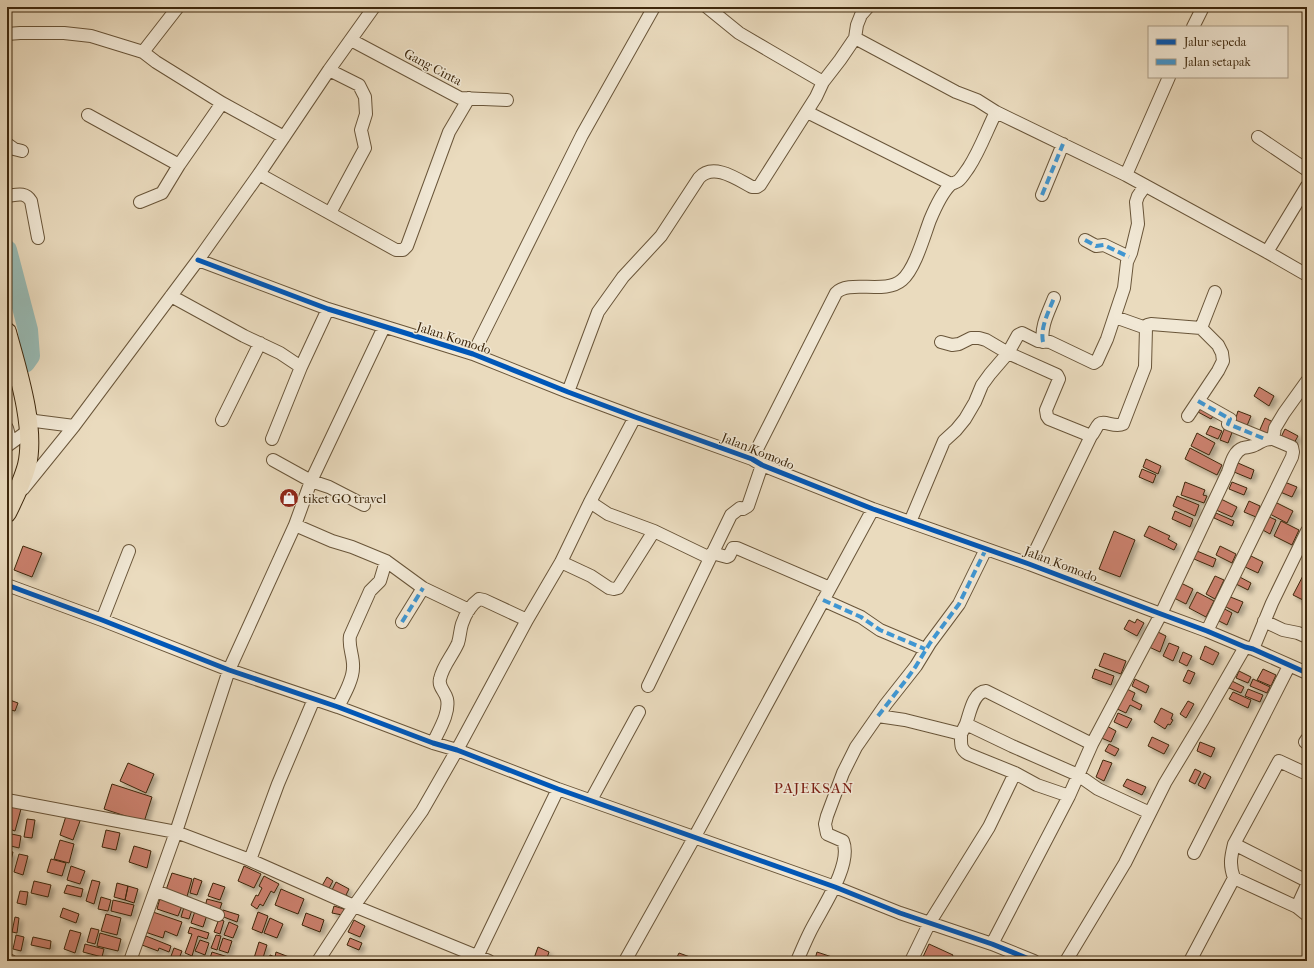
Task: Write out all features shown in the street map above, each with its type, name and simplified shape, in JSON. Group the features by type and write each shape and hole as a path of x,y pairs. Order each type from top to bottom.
{"highway":[{"path":"8,335 28,422 27,465 10,507"}],"street":[{"path":"143,52 178,7"},
{"path":"10,507 74,426 198,260 374,7"},
{"path":"473,354 582,135 654,7"},
{"path":"707,7 739,33 823,82"},
{"path":"568,392 598,312 623,277 661,236 699,178 707,172 719,172 752,187 760,185 816,97 823,82 855,38 857,24 861,15 868,7"},
{"path":"1194,26 1203,7"},
{"path":"7,34 49,32 91,36 143,52 156,62 222,103 284,137"},
{"path":"855,38 956,92 977,100 996,112 1126,175 1307,275"},
{"name":"Gang Cinta","path":"351,40 460,98 507,100"},
{"path":"329,70 359,86 365,97 366,114 361,130 365,148 330,213"},
{"path":"1126,175 1169,78"},
{"path":"259,174 396,250 405,249 449,132 469,98"},
{"path":"140,202 162,193 178,165 222,103"},
{"path":"806,112 951,184"},
{"path":"648,686 731,515 740,508 743,509 748,506 757,462 836,293 842,288 889,286 903,280 911,268 931,217 942,196 951,184 959,180 969,168 978,153 996,112"},
{"path":"88,115 178,165"},
{"path":"1258,137 1307,170"},
{"path":"7,144 14,149 22,151"},
{"path":"1042,195 1063,144"},
{"path":"910,522 944,441 965,419 975,402 982,385 1008,353 1018,335 1020,334 1038,341 1050,342 1096,363 1102,353 1124,288 1125,274 1138,224 1136,202 1138,196 1146,186"},
{"path":"1267,252 1307,186"},
{"path":"9,196 24,194 28,196 31,201 38,238"},
{"path":"1085,240 1096,246 1104,245 1129,257"},
{"name":"Jalan Komodo","path":"198,260 328,309 473,354 635,418 757,462 910,522 1029,564 1207,631 1307,673"},
{"path":"1201,328 1215,292"},
{"path":"171,296 244,336 260,343 301,367"},
{"path":"1043,342 1042,335 1044,323 1054,298"},
{"path":"272,439 301,367 328,309"},
{"path":"1115,317 1146,328"},
{"path":"1029,564 1091,436 1100,423 1118,426 1122,424 1146,367 1146,328 1151,324 1201,328 1218,345 1222,353 1223,360 1218,371 1188,416"},
{"path":"130,961 156,891 229,670 295,525 311,481 384,327"},
{"path":"942,342 952,345 959,344 972,338 986,340 1008,353 1057,375 1059,380 1046,410 1047,416 1049,419 1091,436"},
{"path":"222,420 260,343"},
{"path":"992,944 1069,796 1092,744 1161,614 1237,451 1242,448 1255,446 1259,442 1269,439 1284,413 1307,381"},
{"path":"1198,401 1230,419 1228,424 1292,447 1293,452 1292,457 1207,631"},
{"path":"324,959 354,906 422,811 457,750 527,620 561,562 590,502 635,418"},
{"path":"9,445 28,422 36,421 74,426"},
{"path":"7,428 9,445"},
{"path":"273,460 311,481 329,487 364,505"},
{"path":"590,502 608,514 654,531 711,555 727,557 733,548 737,548 830,588"},
{"path":"625,961 694,838 873,508"},
{"path":"295,525 332,541 352,547 386,561 423,588 469,610"},
{"path":"561,562 591,576 609,588 618,588 654,531"},
{"path":"1066,961 1125,863 1165,784 1203,720 1249,648 1264,621 1307,531"},
{"path":"797,961 809,933 835,887 846,851 843,841 827,834 825,824 847,764 856,747 916,666 925,649 959,604 986,549"},
{"path":"102,620 129,551"},
{"path":"338,707 353,670 353,661 349,643 350,636 370,591 380,581 386,561"},
{"path":"7,585 102,620 229,670 338,707 433,743 457,750 558,789 835,887 900,913 992,944 1021,959 1034,961"},
{"path":"402,622 423,588"},
{"path":"433,743 445,716 447,706 446,698 440,685 444,666 458,643 462,624 473,603 479,599 484,600 527,620"},
{"path":"823,600 861,617 880,630 925,649"},
{"path":"1264,621 1283,630 1298,633 1307,637"},
{"path":"1194,853 1289,666"},
{"path":"1069,796 1037,785 1015,773 984,762 963,751 961,746 964,729 976,697 979,693 986,691 1092,744"},
{"path":"250,860 278,784 314,699"},
{"path":"591,800 639,712"},
{"path":"878,716 964,729 1012,746 1078,775 1098,789 1150,813"},
{"path":"1307,739 1305,742 1307,743"},
{"path":"1190,961 1234,878 1231,868 1231,858 1234,844 1279,761 1307,774"},
{"path":"911,961 930,922 978,846 1015,773"},
{"path":"476,959 558,789"},
{"path":"7,800 176,832 250,860 476,959 489,961"},
{"path":"1234,844 1307,881"},
{"path":"1234,878 1297,907 1307,916"},
{"path":"1297,907 1307,885"},
{"path":"156,891 218,915"},
{"path":"7,960 11,961"}],"building":[{"path":"1259,387 1274,396 1269,406 1254,396"},
{"path":"1202,404 1216,412 1211,419 1198,412"},
{"path":"1238,411 1251,416 1246,428 1234,424"},
{"path":"1265,418 1273,422 1266,437 1258,434"},
{"path":"1210,426 1222,431 1218,439 1206,434"},
{"path":"1225,427 1233,430 1228,443 1220,440"},
{"path":"1285,429 1298,436 1293,445 1280,439"},
{"path":"1197,433 1215,443 1209,455 1191,446"},
{"path":"1190,448 1222,465 1217,475 1185,459"},
{"path":"1146,459 1161,466 1158,474 1143,467"},
{"path":"1238,463 1254,470 1251,479 1234,472"},
{"path":"1142,469 1156,475 1153,483 1139,477"},
{"path":"1282,481 1297,487 1292,497 1278,491"},
{"path":"1185,482 1205,490 1203,495 1207,496 1204,503 1181,495"},
{"path":"1232,482 1247,488 1244,495 1229,489"},
{"path":"1177,496 1199,505 1195,516 1173,506"},
{"path":"1221,499 1237,507 1232,517 1216,510"},
{"path":"1249,501 1260,506 1256,517 1244,512"},
{"path":"1273,501 1293,511 1287,523 1268,513"},
{"path":"1175,511 1193,519 1190,527 1172,519"},
{"path":"1216,513 1234,521 1232,526 1214,518"},
{"path":"1265,515 1276,520 1270,534 1259,528"},
{"path":"1281,521 1299,530 1292,545 1274,536"},
{"path":"1149,526 1170,536 1168,539 1177,544 1174,550 1144,536"},
{"path":"1114,531 1135,540 1120,577 1099,569"},
{"path":"23,546 42,553 32,577 14,570"},
{"path":"1220,546 1236,554 1232,563 1216,555"},
{"path":"1197,551 1216,559 1213,567 1194,559"},
{"path":"1251,556 1263,562 1258,573 1243,566 1247,559 1249,560"},
{"path":"1307,568 1307,602 1293,595"},
{"path":"1236,575 1251,583 1248,590 1232,582"},
{"path":"1215,576 1224,580 1215,599 1206,594"},
{"path":"1181,583 1193,589 1186,604 1174,598"},
{"path":"1197,592 1214,601 1206,617 1189,608"},
{"path":"1228,596 1243,602 1238,613 1224,606"},
{"path":"1221,607 1232,613 1227,625 1215,619"},
{"path":"1137,619 1144,623 1137,636 1124,629 1129,620 1135,623"},
{"path":"1156,631 1166,636 1160,652 1149,647"},
{"path":"1169,643 1179,647 1173,661 1163,656"},
{"path":"1205,646 1219,653 1213,665 1200,659"},
{"path":"1183,652 1192,656 1187,666 1179,662"},
{"path":"1104,653 1126,661 1121,674 1099,666"},
{"path":"1095,669 1114,676 1111,685 1092,678"},
{"path":"1263,669 1276,675 1271,686 1257,680"},
{"path":"1188,670 1195,673 1190,684 1183,681"},
{"path":"1239,671 1251,677 1248,683 1236,678"},
{"path":"1135,679 1149,686 1146,693 1132,686"},
{"path":"1253,679 1270,687 1267,693 1250,686"},
{"path":"1232,681 1244,687 1241,693 1229,688"},
{"path":"1125,688 1135,693 1132,700 1142,705 1140,710 1130,705 1126,713 1115,708"},
{"path":"1248,689 1263,695 1260,702 1245,696"},
{"path":"1233,692 1251,700 1248,708 1229,699"},
{"path":"7,699 18,703 15,711 7,709"},
{"path":"1188,701 1194,704 1186,718 1180,714"},
{"path":"1161,708 1173,714 1171,719 1173,720 1165,729 1154,722"},
{"path":"1118,713 1132,719 1127,728 1114,722"},
{"path":"1105,725 1116,731 1111,742 1099,737"},
{"path":"1152,737 1169,745 1164,754 1148,746"},
{"path":"1200,742 1215,748 1211,757 1197,751"},
{"path":"1109,744 1119,749 1115,756 1105,751"},
{"path":"1103,760 1112,763 1104,781 1096,777"},
{"path":"128,763 154,774 146,793 120,781"},
{"path":"1195,769 1201,772 1195,784 1189,781"},
{"path":"1204,773 1211,777 1205,789 1198,785"},
{"path":"1127,779 1146,787 1142,795 1123,786"},
{"path":"112,784 152,797 144,822 104,809"},
{"path":"7,805 21,809 15,831 7,828"},
{"path":"66,816 80,821 73,840 60,835"},
{"path":"27,819 35,820 32,838 24,837"},
{"path":"106,830 120,833 116,850 102,847"},
{"path":"7,833 21,836 19,848 7,845"},
{"path":"60,840 74,844 69,863 54,859"},
{"path":"134,846 151,851 147,868 129,862"},
{"path":"7,851 13,852 9,869 7,868"},
{"path":"19,854 28,856 23,875 14,872"},
{"path":"51,859 66,863 62,876 47,872"},
{"path":"71,866 85,871 80,884 67,880"},
{"path":"244,866 261,874 254,888 238,881"},
{"path":"172,873 192,879 186,900 166,890"},
{"path":"264,876 279,884 274,893 271,891 263,906 260,904 257,909 251,905 256,895 258,896 262,888 259,886"},
{"path":"327,877 333,881 326,894 319,891"},
{"path":"194,878 202,881 197,895 190,893"},
{"path":"92,880 100,882 94,904 86,901"},
{"path":"34,881 51,885 48,897 31,893"},
{"path":"336,882 349,889 346,895 349,897 346,903 330,894"},
{"path":"117,883 128,886 125,900 114,897"},
{"path":"213,883 225,887 220,900 208,896"},
{"path":"67,885 83,889 81,897 64,893"},
{"path":"128,886 138,889 134,903 125,900"},
{"path":"281,889 304,899 298,914 275,905"},
{"path":"20,891 28,892 26,905 17,903"},
{"path":"101,897 111,900 108,911 98,909"},
{"path":"160,898 182,906 178,916 157,909"},
{"path":"207,899 222,903 219,911 205,907"},
{"path":"113,900 134,905 131,916 111,911"},
{"path":"334,906 344,909 342,915 332,913"},
{"path":"184,907 192,910 189,919 181,917"},
{"path":"63,908 79,914 76,923 60,917"},
{"path":"223,910 239,915 237,922 221,916"},
{"path":"195,911 207,915 203,927 191,923"},
{"path":"153,912 182,922 177,936 165,931 163,938 145,932"},
{"path":"258,912 268,916 262,933 252,929"},
{"path":"306,913 324,920 320,932 302,925"},
{"path":"106,914 121,918 117,935 101,931"},
{"path":"15,917 19,918 17,933 12,932"},
{"path":"270,918 283,924 277,938 264,933"},
{"path":"219,919 224,921 220,934 214,932"},
{"path":"354,920 365,926 360,937 348,932"},
{"path":"229,922 238,926 233,938 224,935"},
{"path":"190,927 209,933 207,939 198,936 192,956 185,953 192,934 188,933"},
{"path":"91,928 99,930 95,944 87,942"},
{"path":"70,930 81,933 75,953 64,949"},
{"path":"100,933 121,939 118,951 97,946"},
{"path":"16,935 24,937 21,951 13,949"},
{"path":"216,935 221,936 217,950 211,948"},
{"path":"146,936 171,946 169,952 159,948 158,951 142,945"},
{"path":"33,937 51,941 50,949 31,945"},
{"path":"223,938 232,941 228,953 219,950"},
{"path":"350,938 362,943 359,950 347,945"},
{"path":"200,940 209,943 205,955 195,951"},
{"path":"259,942 267,945 262,961 254,958"},
{"path":"85,944 104,949 102,957 83,952"},
{"path":"929,944 953,955 950,961 925,961 922,959"},
{"path":"538,947 549,952 546,961 533,961"},
{"path":"174,948 182,951 178,961 170,959"},
{"path":"212,952 228,957 227,961 209,961"},
{"path":"276,952 289,957 288,961 268,961 270,955 275,957"},
{"path":"817,952 832,957 831,961 819,961 815,959"},
{"path":"679,953 701,961 675,961"}],"waterway":[{"path":"7,250 28,330 30,356 25,363 7,367"}],"marked path":[{"path":"1042,195 1063,144"},
{"path":"1085,240 1096,246 1104,245 1129,257"},
{"path":"1043,342 1042,336 1044,325 1054,298"},
{"path":"1198,401 1230,419 1228,424 1265,439"},
{"path":"878,716 906,680 930,643 959,604 986,549"},
{"path":"402,622 423,588"},
{"path":"823,600 861,617 880,630 925,649"}],"cycle path":[{"path":"198,260 328,309 473,354 568,392 752,459 762,465 873,509 1029,564 1207,631 1253,649 1307,673"},
{"path":"7,585 102,620 229,670 338,707 433,743 457,750 558,789 835,887 900,913 992,944 1034,961"}],"place":[{"name":"tiket GO travel","path":"289,498"}],"district":[{"name":"PAJEKSAN","path":"814,788"}]}
